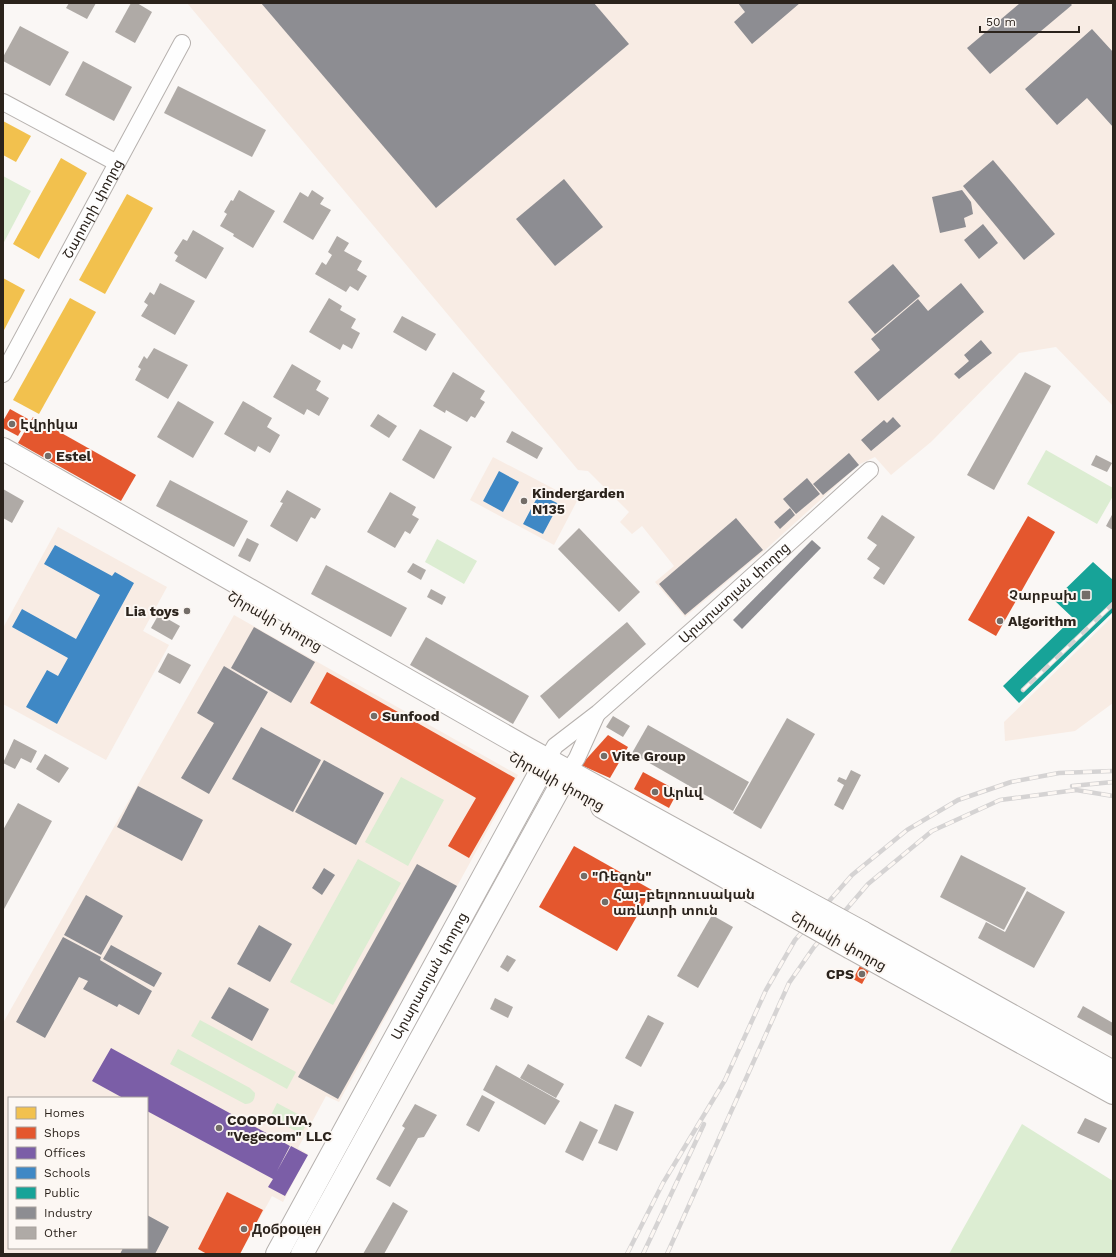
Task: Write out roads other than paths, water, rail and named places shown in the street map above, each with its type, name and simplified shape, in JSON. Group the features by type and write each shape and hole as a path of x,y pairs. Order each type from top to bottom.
{"main road":[{"name":"Շիրակի փողոց","path":"3,449 543,766"},
{"name":"Շիրակի փողոց","path":"3,465 856,940 1113,1072"},
{"name":"Արարատյան փողոց","path":"277,1254 543,766"},
{"name":"Արարատյան փողոց","path":"302,1254 565,778"},
{"name":"Շիրակի փողոց","path":"856,940 1113,1094"}],"street":[{"name":"Շարուրի փողոց","path":"3,374 182,43"},
{"path":"3,102 117,163"},
{"name":"Արարատյան փողոց","path":"543,766 555,746 598,713 870,470"},
{"name":"Արարատյան փողոց","path":"565,778 577,758 598,713"}],"railway":[{"path":"1023,690 1113,604"},
{"path":"627,1254 663,1183 725,1080 766,990 795,940 852,875 907,830 958,800 1011,782 1059,773 1113,771"},
{"path":"1072,786 1113,782"},
{"path":"667,1254 789,983 814,947 868,884 932,831 1000,800 1076,790 1113,796"},
{"path":"643,1254 704,1124"}],"place":[{"name":"Էվրիկա","path":"12,424"},
{"name":"Estel","path":"48,456"},
{"name":"Kindergarden N135","path":"524,501"},
{"name":"Չարբախ","path":"1086,595"},
{"name":"Lia toys","path":"187,611"},
{"name":"Algorithm","path":"1000,621"},
{"name":"Sunfood","path":"374,716"},
{"name":"Vite Group","path":"604,756"},
{"name":"Արևվ","path":"655,792"},
{"name":"\"Ռեզոն\"","path":"584,876"},
{"name":"Հայ-բելոռուսական առևտրի տուն","path":"605,902"},
{"name":"CPS","path":"862,974"},
{"name":"COOPOLIVA, \"Vegecom\" LLC","path":"219,1128"},
{"name":"Доброцен","path":"244,1229"}]}
